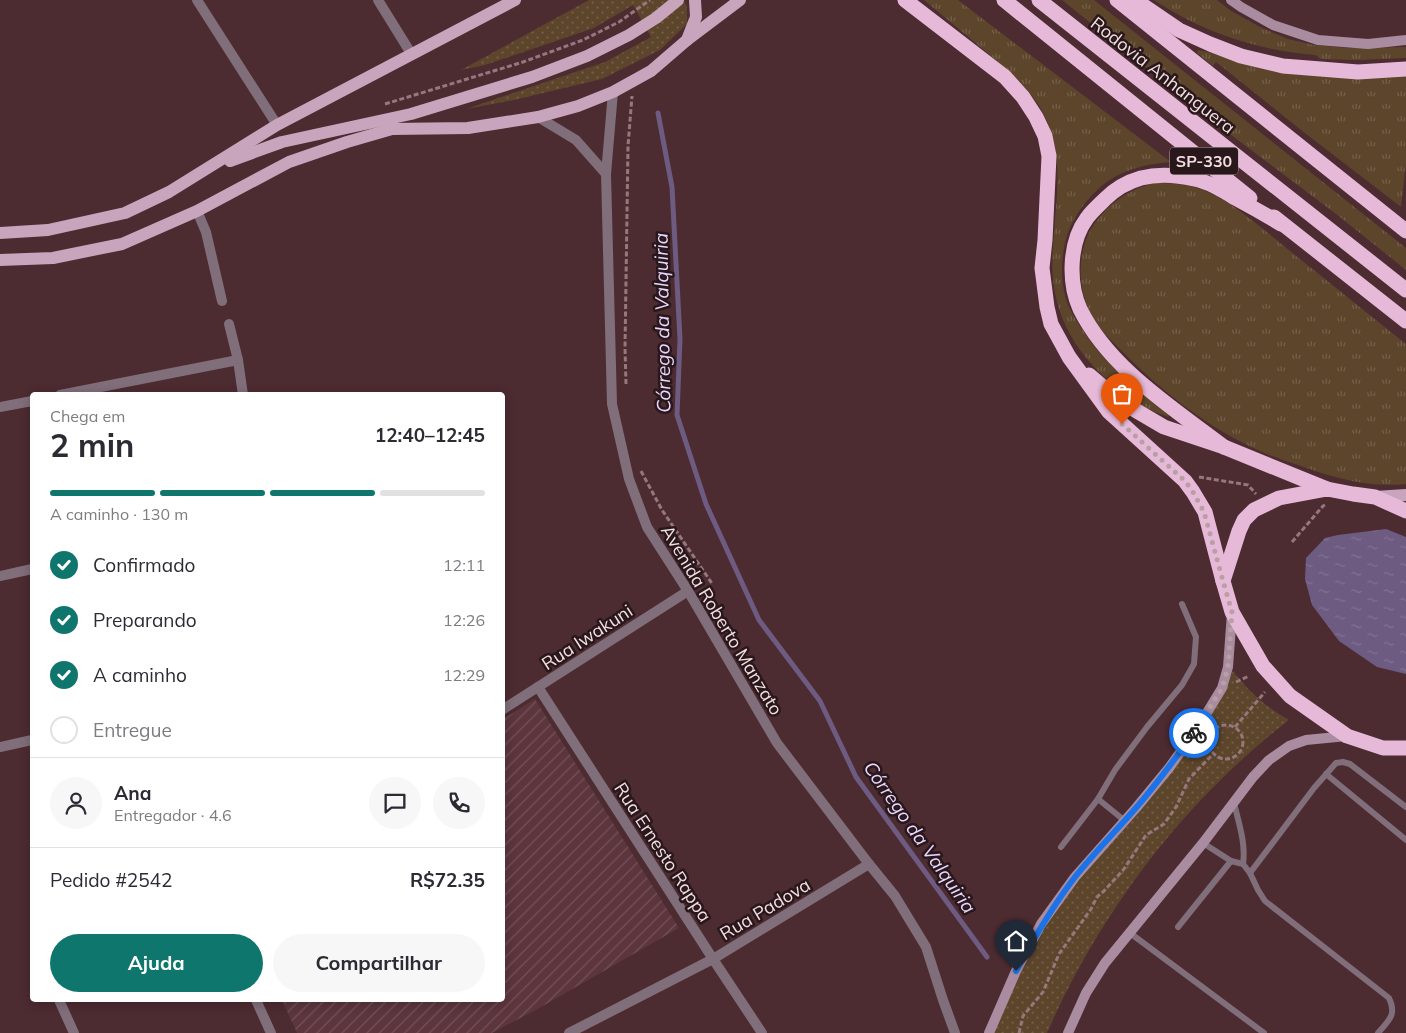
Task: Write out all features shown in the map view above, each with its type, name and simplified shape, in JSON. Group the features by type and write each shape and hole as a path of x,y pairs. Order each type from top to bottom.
{"highway":[{"path":"905,0 1005,76 1023,97 1036,118 1045,136 1049,156 1042,268 1051,324 1069,358 1109,412 1185,481 1193,492 1204,512 1232,612 1263,666 1290,696 1347,736 1406,757"},
{"name":"SP-330","path":"1004,0 1281,224 1406,321"},
{"name":"Rodovia Anhanguera","path":"1039,0 1406,290"},
{"path":"1117,0 1406,231"},
{"path":"1135,0 1179,30 1241,56 1283,66 1358,72 1406,69"},
{"path":"1224,447 1135,378 1099,339 1084,315 1074,292 1072,276 1073,255 1077,236 1086,218 1112,192 1140,178 1156,176 1174,176 1210,184 1281,224"},
{"path":"1069,358 1118,400 1164,427 1224,447 1327,489 1375,497 1406,511"},
{"path":"1223,581 1244,520 1254,510 1279,498 1327,489"},
{"path":"1383,748 1406,748"}],"main road":[{"path":"0,233 48,230 125,213 168,192 277,125 515,0"},
{"path":"196,175 282,142 411,114 532,76 587,56 629,35 656,18 678,0"},
{"path":"687,40 696,17 695,0"},
{"path":"0,260 53,258 122,244 197,211 289,162 392,129 468,128 538,117 578,106 614,92 650,71 740,0"},
{"path":"347,142 411,114"},
{"path":"1375,497 1406,495"}],"street":[{"path":"198,0 277,125"},
{"path":"378,0 412,55"},
{"path":"1231,0 1273,25 1318,40 1368,44 1406,40"},
{"name":"Avenida Roberto Manzato","path":"614,92 606,174 612,404 629,479 647,527 688,592 777,743 894,896 926,948 955,1033"},
{"path":"538,117 576,140 606,174"},
{"path":"197,211 206,232 222,301"},
{"path":"228,324 238,360 243,392"},
{"path":"75,392 238,360"},
{"path":"0,407 30,400"},
{"path":"0,576 30,569"},
{"name":"Rua Iwakuni","path":"505,708 688,592"},
{"path":"989,1033 1016,971 1042,924 1075,877 1169,768 1197,729 1222,688 1228,667 1232,612"},
{"name":"Rua Ernesto Rappa","path":"538,688 762,1033"},
{"path":"1068,1033 1086,993 1105,963 1203,843 1253,777 1269,760 1289,746 1306,740 1347,736"},
{"path":"0,747 30,740"},
{"name":"Rua Padova","path":"570,1033 584,1029 713,959 869,864"},
{"path":"60,1002 74,1033"},
{"path":"257,1002 271,1033"}],"lane":[{"path":"1061,846 1098,799 1115,770 1147,727 1182,685 1194,664 1196,637 1182,604"},
{"path":"1250,873 1336,763 1350,764 1406,807"},
{"path":"1326,774 1406,840"},
{"path":"1098,799 1125,821"},
{"path":"1234,804 1242,834 1243,864"},
{"path":"1203,843 1231,861 1243,864 1265,901 1389,998 1393,1007 1391,1017 1378,1033"},
{"path":"1178,927 1231,861"},
{"path":"1130,934 1264,1033"}],"path":[{"path":"390,102 523,62 583,40 619,22 650,0"},
{"path":"626,385 628,146 634,81"},
{"path":"638,465 662,510 713,585"},
{"path":"1185,481 1193,476 1248,485 1264,504"},
{"path":"1292,542 1323,506 1328,504"},
{"path":"1235,727 1265,692"},
{"path":"1230,725 1235,727 1242,736 1243,742 1239,753 1229,759 1223,759 1213,754 1209,744 1211,734 1219,726 1230,725"},
{"path":"1019,1033 1023,1016 1043,992 1059,954 1091,909 1097,897 1124,869 1146,835 1164,824 1176,806 1189,779 1213,754"}],"shaded area":[{"path":"535,699 679,928 492,1033 297,1033 283,1002 505,1002 505,718"}],"green space":[{"path":"589,0 684,0 687,7 687,24 660,50 602,79 514,100 466,109 605,62 651,37 633,5 594,28 485,65 461,70"},
{"path":"924,0 958,0 1171,162 1148,165 1127,171 1106,182 1093,194 1075,218 1065,242 1062,262 1064,292 1071,311 1080,327 1114,368 1170,414 1168,417 1135,402 1113,386 1084,356 1063,320 1055,294 1052,271 1057,181 1055,145 1041,109 1026,89 1008,71"},
{"path":"1062,0 1094,0 1406,248 1406,270 1336,214 1210,119"},
{"path":"1154,0 1217,0 1231,11 1262,28 1288,39 1314,45 1348,48 1406,47 1406,58 1320,59 1316,55 1273,49 1211,30 1192,22"},
{"path":"1198,50 1217,54 1406,74 1406,163 1401,207 1216,62 1213,66 1197,53"},
{"path":"1154,183 1197,188 1231,205 1406,344 1406,484 1363,483 1336,477 1283,460 1249,446 1214,427 1181,404 1136,365 1102,330 1092,316 1084,296 1081,261 1086,239 1097,220 1110,206 1126,194"},
{"path":"1233,671 1258,699 1289,720 1214,786 1148,861 1092,944 1068,988 1047,1033 993,1033 1019,971 1059,902 1221,696"}],"water":[{"path":"1386,529 1406,537 1406,674 1377,667 1339,641 1312,605 1305,579 1306,558 1325,538"}],"waterway":[{"name":"Córrego da Valquiria","path":"658,113 672,187 680,339 677,415 706,504 759,620 820,701 856,777 987,957"}],"way so far":[{"path":"1122,424 1185,481 1193,492 1204,512 1232,612 1228,667 1222,688 1194,733"}],"route":[{"path":"1016,971 1042,924 1061,895 1093,855 1169,768 1194,733"}]}
